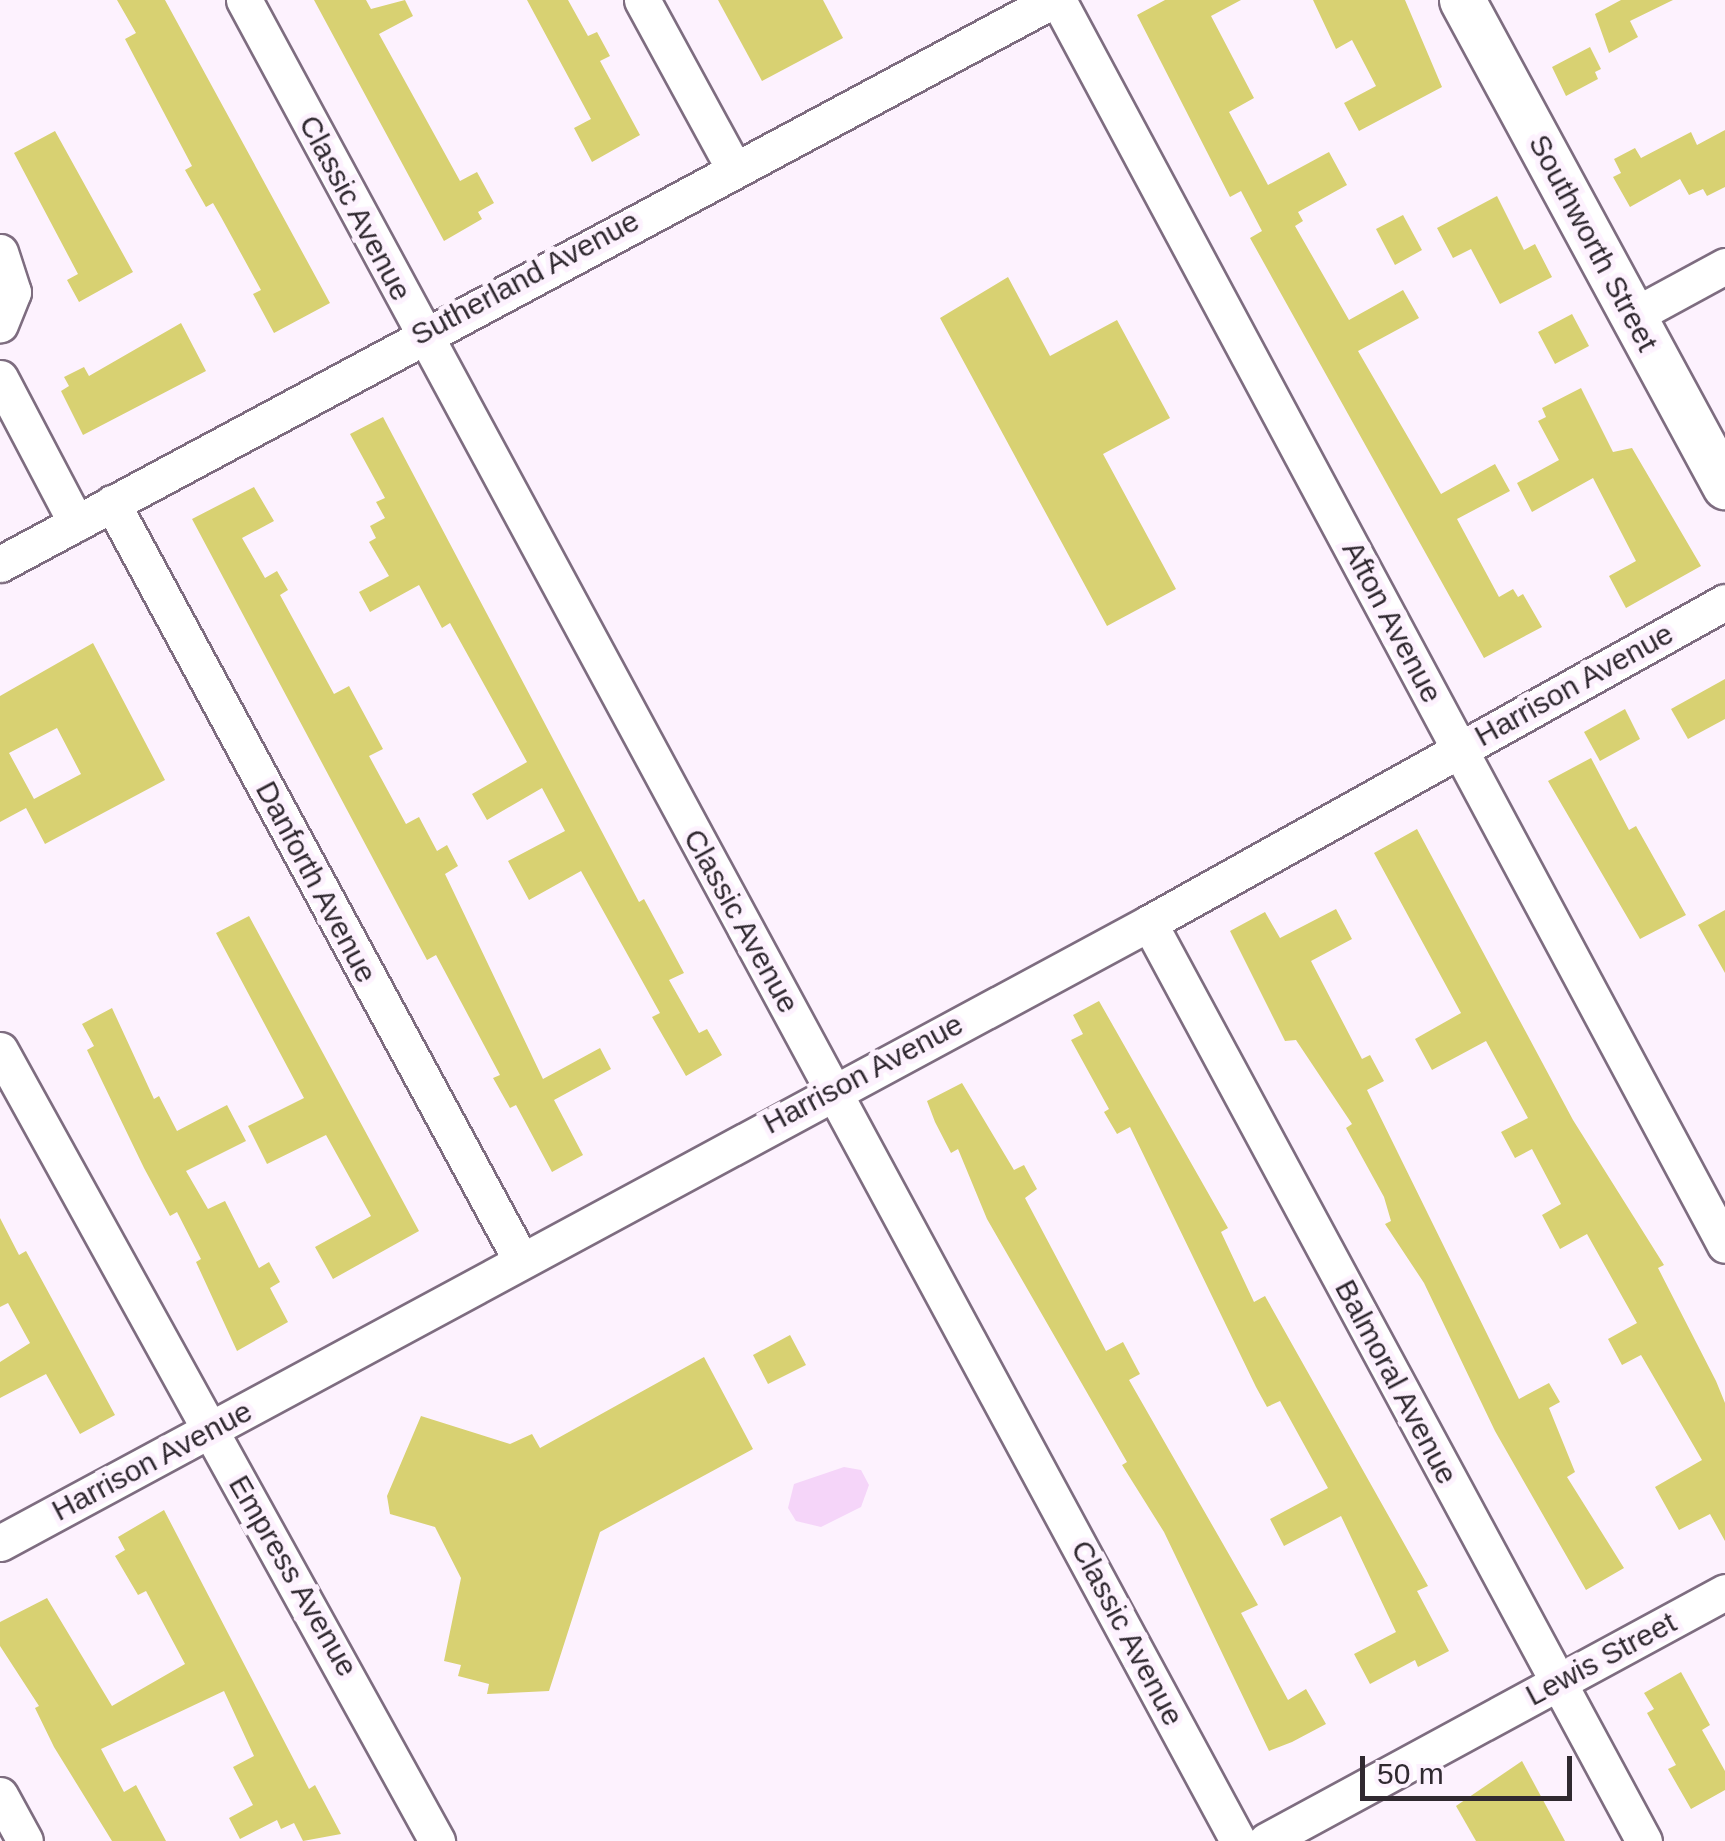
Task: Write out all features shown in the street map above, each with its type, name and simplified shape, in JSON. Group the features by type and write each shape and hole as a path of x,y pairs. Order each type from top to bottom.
{"main road":[{"name":"Southworth Street","path":"1475,5 1633,316 1725,486"}],"street":[{"name":"Classic Avenue","path":"244,0 1238,1841"},
{"path":"642,0 733,167"},
{"name":"Sutherland Avenue","path":"0,564 733,167 1056,0"},
{"name":"Afton Avenue","path":"1056,0 1725,1246"},
{"path":"0,252 13,292 0,325"},
{"path":"1633,316 1725,266"},
{"path":"0,378 76,523"},
{"name":"Danforth Avenue","path":"112,503 522,1260"},
{"name":"Harrison Avenue","path":"0,1543 1148,923 1725,602"},
{"name":"Balmoral Avenue","path":"1148,923 1644,1841"},
{"name":"Empress Avenue","path":"0,1050 208,1431 363,1697 438,1841"},
{"name":"Lewis Street","path":"1266,1841 1725,1592"},
{"path":"0,1795 25,1841"}],"shaded area":[{"path":"844,1467 861,1470 869,1485 861,1507 821,1527 796,1521 788,1508 794,1484"}],"building":[{"path":"117,0 165,0 330,303 274,333 253,294 261,290 213,203 206,207 185,170 192,166 125,39 136,33"},
{"path":"314,0 366,0 371,9 405,0 413,16 379,34 460,181 477,172 494,203 478,212 482,219 444,241"},
{"path":"527,0 568,0 588,36 597,32 610,56 600,61 640,135 592,162 574,128 591,119"},
{"path":"718,0 823,0 843,38 762,81"},
{"path":"1165,0 1241,0 1211,16 1254,98 1229,112 1268,185 1329,152 1347,185 1298,212 1303,221 1295,226 1349,320 1403,290 1419,318 1358,351 1441,494 1495,464 1510,491 1457,519 1499,597 1513,589 1518,597 1523,594 1542,627 1484,658 1250,238 1262,231 1241,191 1230,197 1137,15"},
{"path":"1313,0 1405,0 1442,87 1359,131 1344,103 1376,86 1352,40 1336,49"},
{"path":"1621,0 1673,0 1630,21 1638,37 1609,53 1595,14"},
{"path":"1590,47 1601,69 1595,72 1598,79 1566,96 1552,67"},
{"path":"1725,130 1725,187 1707,196 1703,189 1689,195 1680,179 1630,207 1613,177 1621,173 1614,159 1635,148 1641,158 1691,132 1697,145"},
{"path":"55,131 133,272 79,302 67,280 78,274 14,153"},
{"path":"1497,196 1524,250 1535,244 1552,277 1500,304 1471,249 1453,258 1437,228"},
{"path":"1403,215 1422,250 1395,265 1376,229"},
{"path":"1008,277 1050,356 1117,320 1170,418 1103,454 1176,589 1107,626 940,318"},
{"path":"1572,314 1589,346 1555,364 1538,332"},
{"path":"181,323 206,371 83,435 61,391 69,386 64,377 84,367 89,376"},
{"path":"1581,388 1613,452 1632,448 1701,566 1626,608 1609,576 1636,561 1593,478 1532,512 1517,483 1559,460 1538,421 1546,417 1542,408"},
{"path":"383,417 639,902 644,899 684,973 669,980 699,1033 707,1029 722,1055 686,1076 652,1017 660,1013 581,871 529,900 508,861 565,831 542,788 487,820 472,794 527,762 450,623 442,628 419,585 370,612 359,592 389,576 369,542 376,538 370,526 385,518 376,502 385,498 350,434"},
{"path":"254,487 274,521 242,538 265,578 277,571 288,590 280,595 334,694 349,686 383,749 369,756 406,824 419,817 437,851 447,845 458,866 445,874 543,1079 600,1048 611,1069 554,1100 583,1155 552,1172 516,1105 510,1108 493,1078 500,1075 436,955 427,960 192,519"},
{"path":"93,643 165,780 45,844 26,808 0,822 0,696","holes":["57,728 81,774 34,799 9,753"]},
{"path":"1725,679 1725,719 1688,739 1671,709"},
{"path":"1625,709 1640,739 1600,761 1584,732"},
{"path":"1591,758 1629,830 1636,826 1686,915 1640,939 1548,781"},
{"path":"1417,829 1573,1120 1664,1265 1658,1268 1716,1381 1725,1403 1725,1541 1710,1514 1679,1530 1655,1487 1702,1460 1641,1355 1622,1365 1608,1339 1637,1323 1587,1234 1560,1249 1542,1215 1561,1204 1532,1149 1515,1158 1501,1132 1528,1118 1486,1041 1432,1070 1415,1039 1461,1013 1374,853"},
{"path":"1336,909 1352,939 1311,961 1362,1059 1370,1055 1384,1081 1367,1090 1519,1399 1549,1383 1560,1402 1549,1408 1575,1472 1567,1477 1624,1568 1586,1590 1495,1431 1424,1283 1385,1224 1391,1221 1384,1197 1346,1128 1352,1124 1296,1040 1285,1041 1230,931 1265,912 1280,938"},
{"path":"1725,910 1725,973 1698,925"},
{"path":"249,916 419,1231 333,1279 315,1247 371,1216 326,1135 267,1164 248,1126 304,1098 216,933"},
{"path":"1099,1001 1228,1228 1221,1232 1254,1302 1265,1296 1428,1586 1417,1591 1449,1651 1418,1667 1415,1660 1370,1684 1354,1654 1396,1632 1341,1516 1284,1546 1270,1519 1328,1488 1280,1401 1267,1407 1256,1387 1130,1127 1117,1134 1104,1112 1109,1109 1071,1040 1083,1034 1073,1015"},
{"path":"112,1008 154,1099 159,1096 177,1131 227,1105 246,1141 186,1171 208,1209 225,1201 259,1268 269,1262 280,1282 270,1288 288,1322 237,1351 196,1262 201,1259 177,1212 170,1216 87,1050 94,1046 82,1024"},
{"path":"962,1083 1014,1170 1024,1165 1037,1189 1025,1198 1106,1351 1123,1342 1140,1374 1129,1380 1258,1605 1241,1613 1288,1700 1306,1689 1326,1724 1269,1751 1164,1532 1122,1465 1127,1462 987,1219 958,1149 951,1153 935,1122 927,1101"},
{"path":"0,1218 19,1255 26,1251 115,1415 80,1434 46,1374 0,1398 0,1362 30,1343 8,1303 0,1307"},
{"path":"790,1335 806,1365 768,1384 753,1355"},
{"path":"704,1357 753,1449 600,1532 549,1691 487,1694 489,1684 458,1676 461,1665 444,1661 461,1578 435,1527 390,1514 387,1496 421,1416 510,1444 532,1434 540,1448"},
{"path":"164,1510 309,1789 315,1785 341,1834 303,1841 294,1823 281,1829 277,1820 240,1839 229,1818 253,1805 233,1767 254,1756 224,1691 101,1749 124,1792 136,1785 166,1841 112,1841 54,1747 35,1708 39,1706 0,1646 0,1622 47,1598 112,1706 185,1664 146,1591 138,1595 115,1556 125,1550 118,1537"},
{"path":"1681,1672 1710,1725 1702,1730 1725,1771 1725,1790 1691,1809 1668,1769 1676,1765 1647,1713 1654,1709 1644,1693"},
{"path":"1522,1761 1565,1841 1476,1841 1456,1806"}]}
